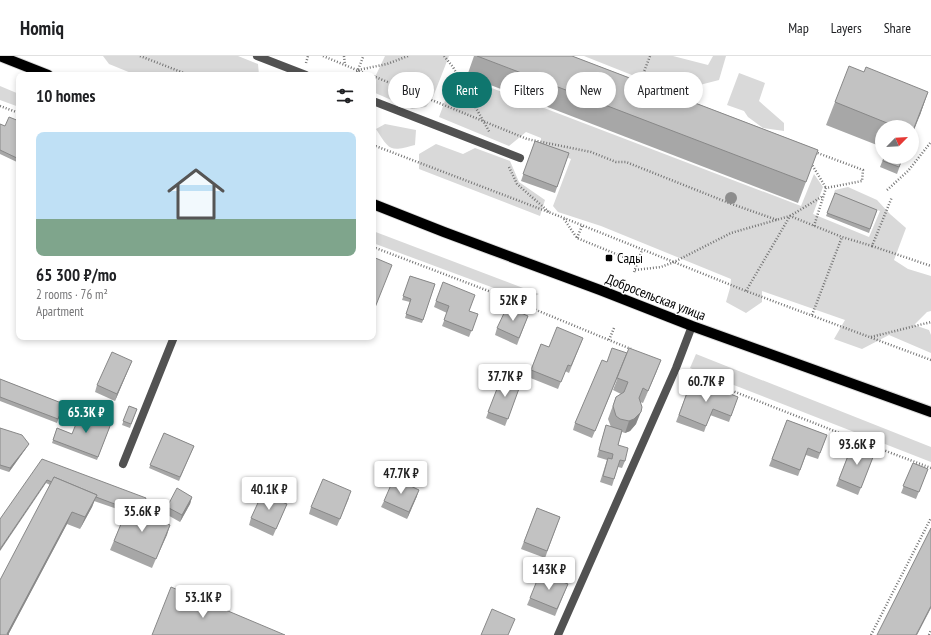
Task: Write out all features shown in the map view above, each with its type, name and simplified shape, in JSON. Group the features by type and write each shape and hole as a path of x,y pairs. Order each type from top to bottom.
{"main road":[{"path":"0,56 40,72"},
{"name":"Добросельская улица","path":"376,205 692,326 931,412"}],"street":[{"path":"257,56 298,72"},
{"path":"376,102 520,158"},
{"path":"558,635 676,368 692,326"},
{"path":"123,464 173,340"}],"path":[{"path":"140,56 181,72"},
{"path":"322,56 363,72"},
{"path":"344,56 345,65"},
{"path":"358,70 387,64 408,56"},
{"path":"644,72 650,56"},
{"path":"358,70 363,57"},
{"path":"376,77 527,139 591,152 616,162 626,162 729,203 777,220"},
{"path":"0,106 16,112"},
{"path":"887,190 908,171 931,142"},
{"path":"376,146 564,218 746,291 931,360"},
{"path":"808,150 863,170 862,181 826,188"},
{"path":"808,159 826,188 814,226"},
{"path":"642,250 635,271 661,267 731,233 790,216 824,195"},
{"path":"872,246 892,197"},
{"path":"790,216 842,237 931,266"},
{"path":"746,291 790,216"},
{"path":"564,218 577,238 638,263"},
{"path":"577,238 582,226"},
{"path":"812,315 842,237"},
{"path":"376,248 507,298 636,351"},
{"path":"870,337 931,322"},
{"path":"609,340 614,328"},
{"path":"676,368 931,468"},
{"path":"871,635 931,518"},
{"path":"928,635 931,630"}],"shaded area":[{"path":"103,56 238,56 258,64 259,72 129,72 109,64"},
{"path":"385,56 449,56 434,94 434,72 388,72 388,99 376,93 376,75"},
{"path":"584,56 673,56 708,65 713,56 726,56 719,80 703,84 703,72 624,72"},
{"path":"739,73 765,83 759,101 784,123 784,131 763,128 748,117 744,111 727,105"},
{"path":"0,86 16,93 16,106 0,100"},
{"path":"492,88 500,91 500,108 544,108 801,206 814,174 823,187 813,214 869,237 880,211 834,193 835,190 848,187 877,200 906,228 894,260 908,269 931,276 931,311 927,312 914,325 929,330 931,335 931,353 889,335 862,349 834,339 845,320 762,291 762,302 746,313 726,302 731,279 601,226 558,212 553,206 571,159 541,147 541,138 526,132 509,146 439,117 442,108 492,108"},
{"path":"385,124 416,130 415,145 400,149 391,148 388,146 376,129"},
{"path":"436,144 463,154 475,148 510,161 519,182 545,200 540,216 419,169 419,154"},
{"path":"376,232 539,294 526,300 376,244"},
{"path":"696,354 931,447 931,462 690,368"}],"building":[{"path":"477,56 572,56 614,72 566,72 566,90 558,87 558,72 519,72"},
{"path":"849,66 864,72 866,67 928,92 917,120 880,120 835,102"},
{"path":"616,73 624,76 624,108 703,108 703,106 818,150 806,182 613,108 616,108"},
{"path":"9,117 16,120 16,158 0,150 0,124 5,126"},
{"path":"535,141 569,153 557,187 523,174"},
{"path":"891,164 900,164 899,167"},
{"path":"835,193 877,210 870,229 827,213"},
{"path":"376,258 392,265 376,305"},
{"path":"410,276 435,284 423,320 406,314 411,299 403,296"},
{"path":"443,282 475,295 469,311 478,314 472,331 444,320 449,306 436,301"},
{"path":"507,307 528,316 519,338 497,328"},
{"path":"557,327 583,338 571,366 568,365 561,382 531,370 541,344 549,347"},
{"path":"612,348 627,353 595,431 575,423 602,360 607,362"},
{"path":"629,348 661,360 648,391 643,388 639,398 642,407 641,412 634,419 629,421 620,419 616,416 613,406 616,397 624,392 628,382 617,378"},
{"path":"112,352 132,361 117,394 97,385"},
{"path":"502,376 521,383 508,419 488,412"},
{"path":"0,379 64,404 58,419 0,397"},
{"path":"692,379 738,397 731,416 713,409 706,426 679,415"},
{"path":"129,406 137,409 131,424 123,421"},
{"path":"82,409 112,421 98,457 53,440 57,428 72,434"},
{"path":"787,420 827,435 820,453 808,448 800,470 772,459"},
{"path":"606,425 622,430 618,445 628,448 625,461 620,460 614,479 603,476 608,458 612,459 613,454 599,450"},
{"path":"0,428 22,435 29,444 10,468 0,465"},
{"path":"164,433 194,446 180,477 150,465"},
{"path":"853,443 875,452 861,488 839,479"},
{"path":"42,459 146,498 140,512 96,497 97,495 54,477 52,482 47,480 0,549 0,519"},
{"path":"913,463 928,469 919,492 903,486"},
{"path":"54,477 97,495 85,517 72,512 7,634 9,635 0,635 0,580"},
{"path":"394,478 419,490 409,512 384,501"},
{"path":"323,479 351,491 340,519 311,507"},
{"path":"177,488 192,497 182,515 167,507"},
{"path":"262,494 287,504 276,529 251,518"},
{"path":"128,507 170,525 156,559 114,541"},
{"path":"537,508 560,517 547,551 524,542"},
{"path":"931,528 931,606 916,635 877,635"},
{"path":"540,573 568,584 557,609 530,598"},
{"path":"171,587 285,635 152,635"},
{"path":"492,609 515,619 508,635 481,635"}],"place":[{"name":"Сады","path":"609,258"}]}
